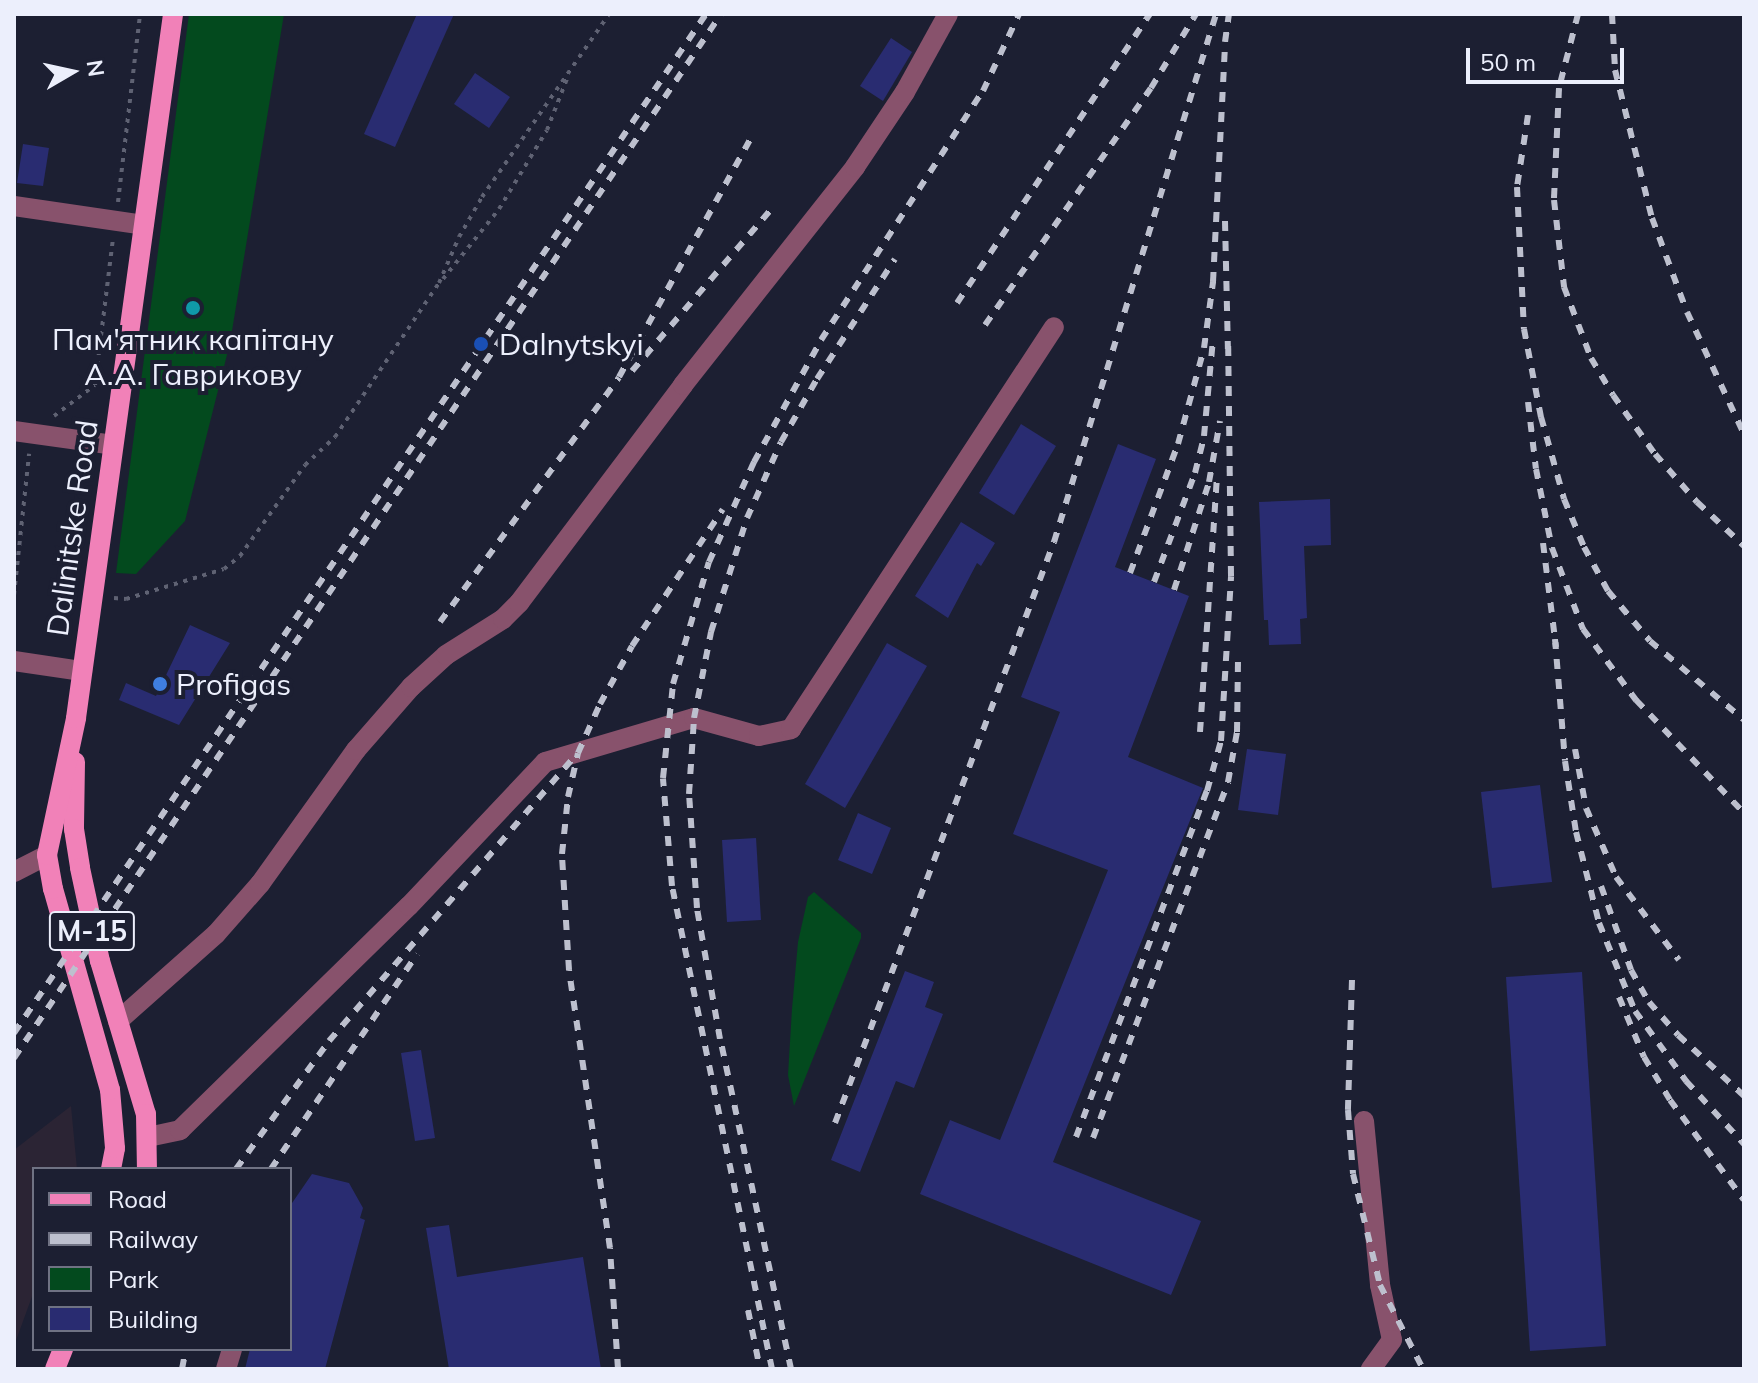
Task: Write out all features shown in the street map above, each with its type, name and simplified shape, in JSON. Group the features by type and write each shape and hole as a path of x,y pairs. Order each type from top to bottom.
{"main road":[{"name":"Dalinitske Road","path":"76,718 173,14"},
{"name":"М-15","path":"76,718 74,829 91,924 137,1080 148,1137 147,1167"},
{"name":"М-15","path":"76,718 47,855 53,889 110,1090 115,1148 111,1167"}],"street":[{"path":"118,1021 216,934 260,884 356,750 411,687 446,655 503,619 526,594 683,385 855,167 905,92 948,14"},
{"path":"14,206 144,225"},
{"path":"148,1137 180,1130 409,906 545,762 694,718 759,736 791,729 1054,327"},
{"path":"23,432 113,445"},
{"path":"14,661 82,671"},
{"path":"14,872 47,855"},
{"path":"1364,1121 1380,1285 1392,1340 1371,1369"}],"path":[{"path":"14,595 23,432 95,385 140,14"},
{"path":"439,283 459,237 482,197 609,14"},
{"path":"93,597 126,599 224,569 240,556 305,465 335,437 439,283 499,209 547,130 570,70"}],"shaded area":[{"path":"71,1106 77,1167 32,1167 32,1296 14,1346 14,1150"}],"green space":[{"path":"189,14 284,14 230,343 185,521 136,574 116,573"},
{"path":"814,892 861,933 861,938 794,1106 788,1075 798,942 808,897"}],"building":[{"path":"417,14 454,14 395,147 364,134"},
{"path":"891,38 912,52 883,101 860,86"},
{"path":"475,73 510,97 489,128 454,104"},
{"path":"23,144 49,148 43,186 17,183"},
{"path":"1021,424 1056,446 1014,515 979,493"},
{"path":"1118,444 1156,459 1115,567 1189,596 1128,757 1203,788 1053,1162 1201,1221 1171,1295 920,1194 950,1120 1000,1140 1108,870 1013,834 1060,712 1021,697"},
{"path":"1330,499 1331,545 1304,546 1307,618 1300,619 1301,644 1269,645 1268,620 1264,620 1259,502"},
{"path":"961,522 995,543 981,566 977,563 948,618 915,596"},
{"path":"190,625 230,643 179,725 119,700 126,683 156,696"},
{"path":"887,643 927,666 845,808 805,784"},
{"path":"1247,749 1286,754 1278,815 1238,810"},
{"path":"1540,785 1552,882 1492,888 1481,792"},
{"path":"858,813 891,828 872,874 838,860"},
{"path":"756,838 761,920 727,922 722,840"},
{"path":"905,971 934,982 925,1007 943,1014 914,1088 896,1081 860,1172 831,1160"},
{"path":"1582,972 1606,1346 1530,1351 1506,977"},
{"path":"421,1050 435,1138 415,1141 401,1053"},
{"path":"312,1174 349,1183 363,1208 360,1218 365,1220 325,1369 245,1369 250,1351 292,1351 292,1203"},
{"path":"449,1225 457,1277 583,1257 601,1369 449,1369 426,1228"}],"railway":[{"path":"14,1033 706,14"},
{"path":"14,1058 721,14"},
{"path":"772,1369 672,886 663,778 673,684 709,562 754,462 821,340 983,91 1019,14"},
{"path":"957,303 1150,14"},
{"path":"985,325 1151,88 1196,14"},
{"path":"835,1123 1054,542 1216,14"},
{"path":"1130,573 1178,444 1204,348 1213,282 1229,14"},
{"path":"1578,14 1559,88 1554,200 1564,287 1591,358 1613,395 1655,454 1697,502 1744,546"},
{"path":"1612,14 1615,70 1652,218 1687,312 1744,434"},
{"path":"1528,115 1517,187 1524,329 1541,417 1564,499 1584,547 1608,591 1650,641 1744,720"},
{"path":"440,622 619,377 750,140"},
{"path":"632,371 775,205"},
{"path":"1225,221 1228,349"},
{"path":"791,1369 720,1039 697,908 689,794 694,718 711,632 747,518 781,442 817,379 895,259"},
{"path":"1154,582 1195,473 1204,436 1213,339"},
{"path":"1076,1137 1207,791 1221,741 1231,576 1228,339"},
{"path":"1528,402 1536,469 1552,548 1583,629 1636,700 1744,813"},
{"path":"1174,590 1209,482 1220,421"},
{"path":"1200,732 1217,477"},
{"path":"618,1369 610,1248 569,970 562,854 568,797 578,753 600,704 632,646 723,509"},
{"path":"1543,543 1556,647"},
{"path":"1555,639 1565,761 1576,832 1599,923 1635,1011 1686,1081 1744,1144"},
{"path":"1093,1138 1228,782 1237,732 1238,656"},
{"path":"1575,749 1586,808 1616,877 1679,960"},
{"path":"237,1167 329,1041 576,755"},
{"path":"1601,886 1631,970 1649,1002 1678,1035 1744,1096"},
{"path":"272,1167 417,954"},
{"path":"1352,980 1348,1110 1353,1174 1380,1285 1423,1369"},
{"path":"1619,997 1644,1057 1670,1100 1744,1200"},
{"path":"748,1310 760,1369"},
{"path":"182,1369 186,1351"}],"place":[{"name":"Пам'ятник капітану А.А. Гаврикову","path":"193,308"},
{"name":"Dalnytskyi","path":"481,344"},
{"name":"Profigas","path":"160,684"}]}
